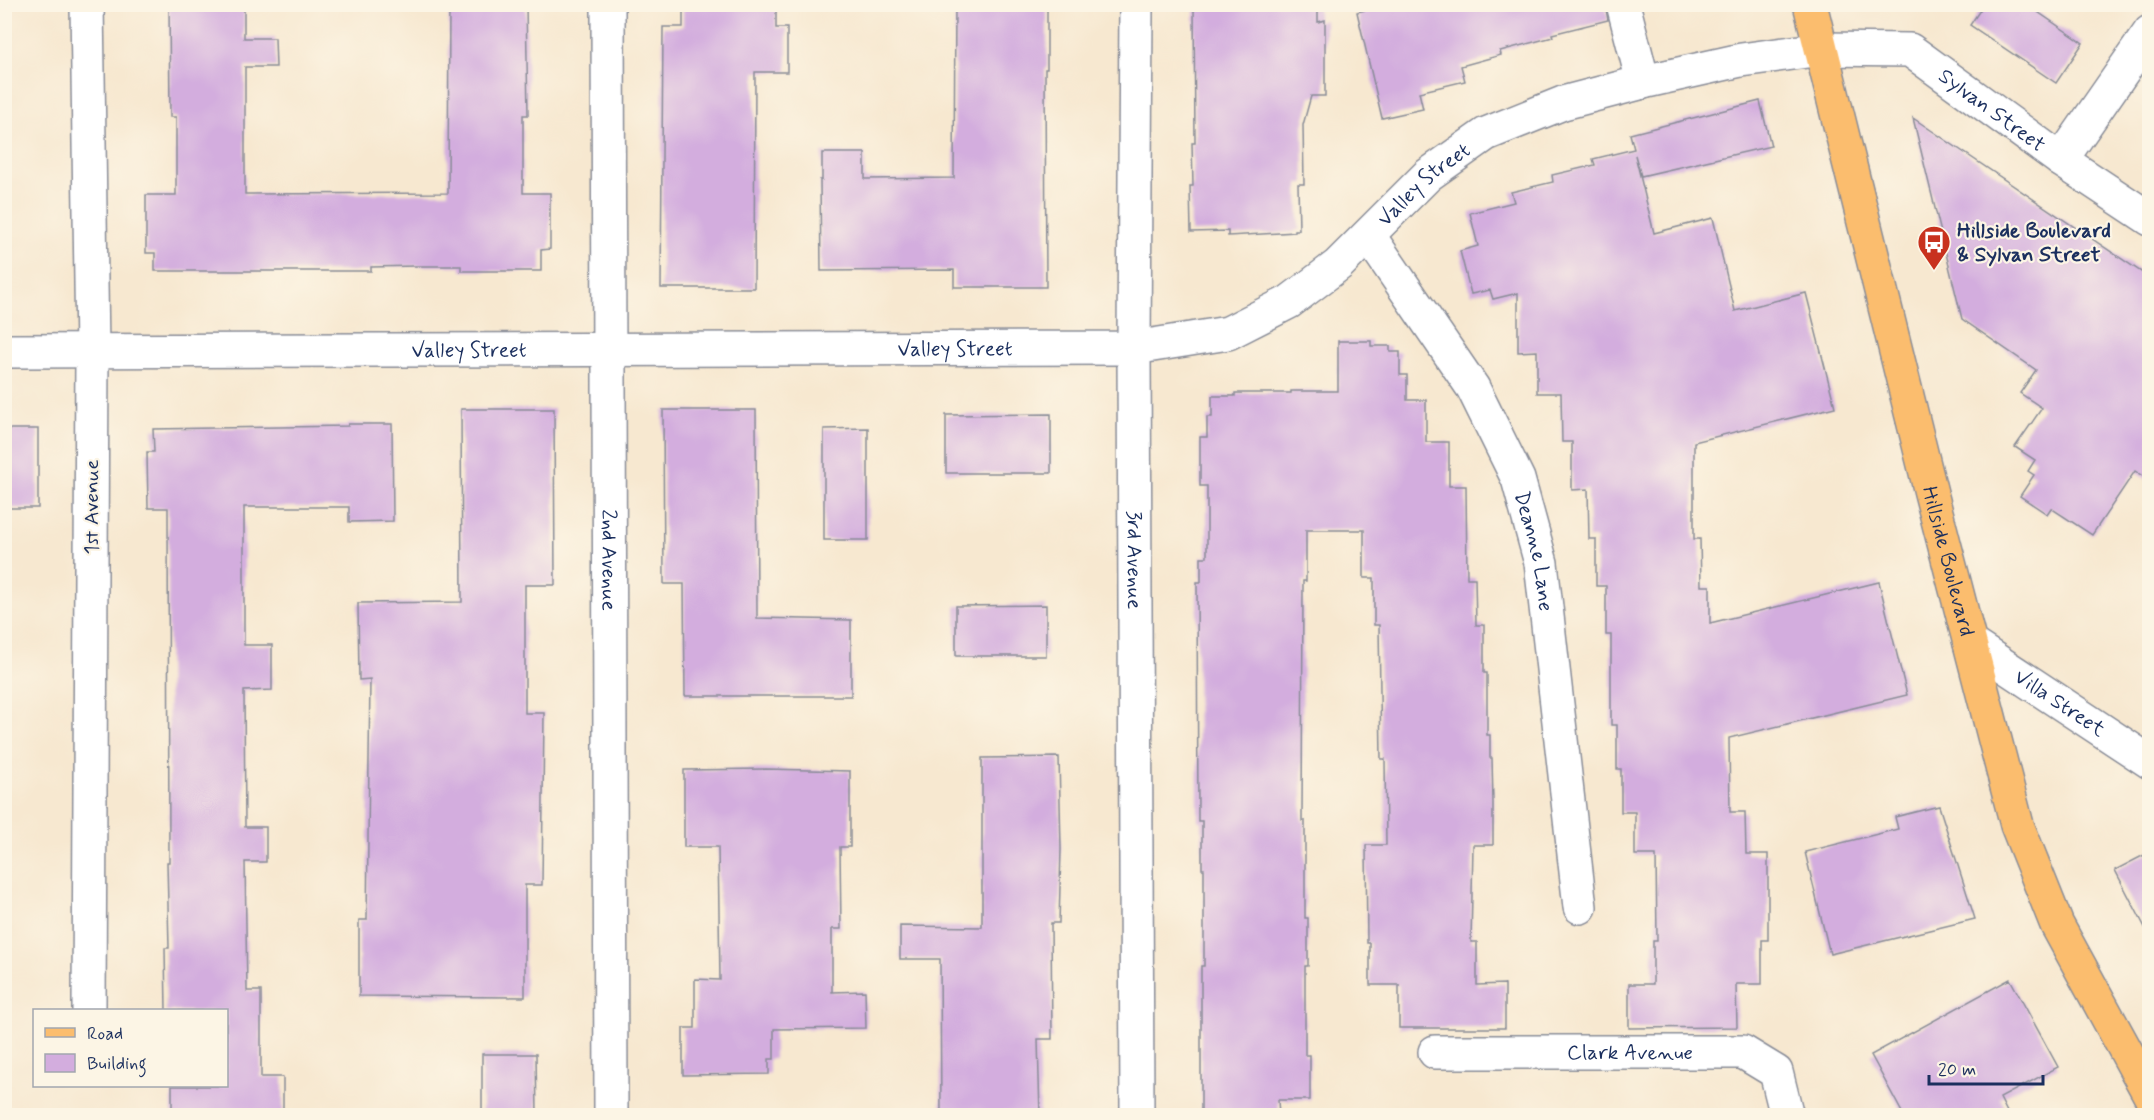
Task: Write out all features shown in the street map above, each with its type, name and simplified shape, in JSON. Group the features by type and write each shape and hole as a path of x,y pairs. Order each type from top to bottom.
{"main road":[{"name":"Hillside Boulevard","path":"1810,4 2017,825 2053,917 2150,1095"}],"street":[{"name":"1st Avenue","path":"87,4 92,351 89,1009"},
{"name":"2nd Avenue","path":"608,4 611,1116"},
{"name":"3rd Avenue","path":"1136,4 1134,348 1137,1116"},
{"path":"1623,4 1643,82"},
{"path":"2061,160 2150,32"},
{"name":"Valley Street","path":"4,351 1134,348 1228,333 1289,302 1338,265 1428,175 1486,134 1563,103 1643,82 1741,60 1822,49"},
{"name":"Sylvan Street","path":"1822,49 1910,50 2061,160 2150,219"},
{"name":"Deanne Lane","path":"1369,236 1473,388 1518,479 1541,562 1580,907"},
{"name":"Villa Street","path":"1970,643 2150,762"},
{"name":"Clark Avenue","path":"1434,1052 1743,1052 1776,1072 1787,1116"}],"building":[{"path":"169,4 244,4 244,38 275,38 276,67 245,67 245,194 448,193 449,4 526,4 528,115 523,115 523,193 550,193 550,249 541,250 541,271 461,271 461,266 415,266 371,267 371,271 155,271 155,253 146,253 146,195 176,195 176,117 170,117"},
{"path":"683,4 776,4 776,28 787,28 787,72 755,72 754,288 661,288 663,27 683,27"},
{"path":"955,4 1047,4 1046,287 954,287 954,270 821,271 822,153 865,153 865,179 954,178"},
{"path":"1194,4 1318,4 1318,22 1325,20 1325,96 1311,96 1303,125 1304,184 1298,184 1299,230 1295,232 1228,236 1228,231 1191,232 1190,186 1193,186 1192,143 1195,143"},
{"path":"1389,4 1605,4 1608,20 1552,34 1553,37 1500,51 1501,55 1461,66 1465,81 1419,92 1423,109 1382,118 1357,12"},
{"path":"1984,4 2026,4 2083,43 2056,83 1970,25"},
{"path":"1760,101 1771,146 1641,176 1635,155 1654,233 1713,218 1735,311 1806,293 1835,407 1694,442 1694,539 1700,539 1701,586 1710,586 1710,623 1879,582 1907,695 1729,738 1730,812 1745,812 1746,854 1768,854 1768,940 1762,940 1762,984 1736,984 1737,1027 1629,1028 1629,984 1653,984 1653,941 1657,941 1656,855 1635,855 1635,812 1621,812 1621,769 1617,769 1617,725 1611,725 1611,635 1606,635 1606,586 1596,586 1596,539 1589,539 1588,489 1572,490 1572,442 1562,442 1561,393 1537,393 1537,351 1518,352 1518,293 1493,299 1490,290 1471,294 1460,251 1478,246 1470,213 1514,202 1511,192 1553,182 1552,175 1595,165 1593,159 1634,149 1630,134"},
{"path":"1913,118 2150,278 2150,481 2135,471 2092,535 2051,508 2047,514 2020,496 2034,475 2028,471 2035,460 2015,447 2042,408 2020,393 2036,370 1962,319"},
{"path":"1338,341 1371,341 1371,346 1390,346 1390,352 1400,352 1400,375 1407,375 1407,400 1426,400 1426,442 1449,442 1449,486 1466,486 1467,578 1475,578 1476,625 1484,625 1487,735 1490,735 1493,803 1493,845 1473,845 1471,942 1477,942 1477,985 1505,984 1505,1028 1399,1028 1399,985 1370,985 1366,845 1386,845 1385,759 1381,759 1379,625 1374,625 1374,578 1364,578 1364,530 1306,530 1306,581 1303,581 1302,821 1305,821 1305,918 1308,918 1308,966 1305,966 1305,1055 1310,1055 1310,1100 1278,1100 1279,1116 1201,1116 1201,966 1204,966 1204,869 1202,869 1202,821 1198,821 1197,582 1201,582 1201,557 1207,557 1207,486 1200,486 1200,437 1207,437 1207,417 1212,417 1212,396 1235,396 1235,393 1338,391"},
{"path":"461,409 554,409 555,585 525,585 525,713 544,713 542,885 525,885 525,997 359,996 359,920 367,920 370,679 359,680 358,603 462,602"},
{"path":"663,410 756,410 757,618 851,620 851,696 685,696 684,584 664,584"},
{"path":"1051,414 1051,473 946,473 946,415"},
{"path":"348,424 392,424 393,521 349,522 349,507 244,507 244,645 272,645 272,690 244,691 245,827 266,827 266,862 245,862 247,991 261,991 261,1077 283,1077 283,1116 172,1116 172,1087 228,1087 228,1009 166,1009 165,948 169,948 167,862 169,862 168,508 148,508 147,452 154,452 153,429 348,426"},
{"path":"868,428 868,540 824,540 824,429"},
{"path":"4,429 38,429 38,508 4,508"},
{"path":"1046,605 1046,656 956,656 956,606"},
{"path":"1059,757 1061,849 1059,923 1051,923 1052,1039 1038,1039 1040,1116 941,1116 940,959 900,959 900,926 982,927 982,758"},
{"path":"684,770 850,771 850,847 840,847 841,929 832,929 832,992 865,991 866,1028 774,1029 774,1059 769,1059 769,1074 683,1075 683,1028 695,1028 695,979 720,980 718,847 684,847"},
{"path":"1939,806 1975,919 1830,954 1805,852 1898,829 1895,817"},
{"path":"2150,852 2150,937 2115,870"},
{"path":"2010,979 2058,1067 2000,1098 2009,1116 1904,1116 1871,1055"},
{"path":"482,1054 536,1054 537,1116 482,1116"}],"place":[{"name":"Hillside Boulevard & Sylvan Street","path":"1934,271"}]}
